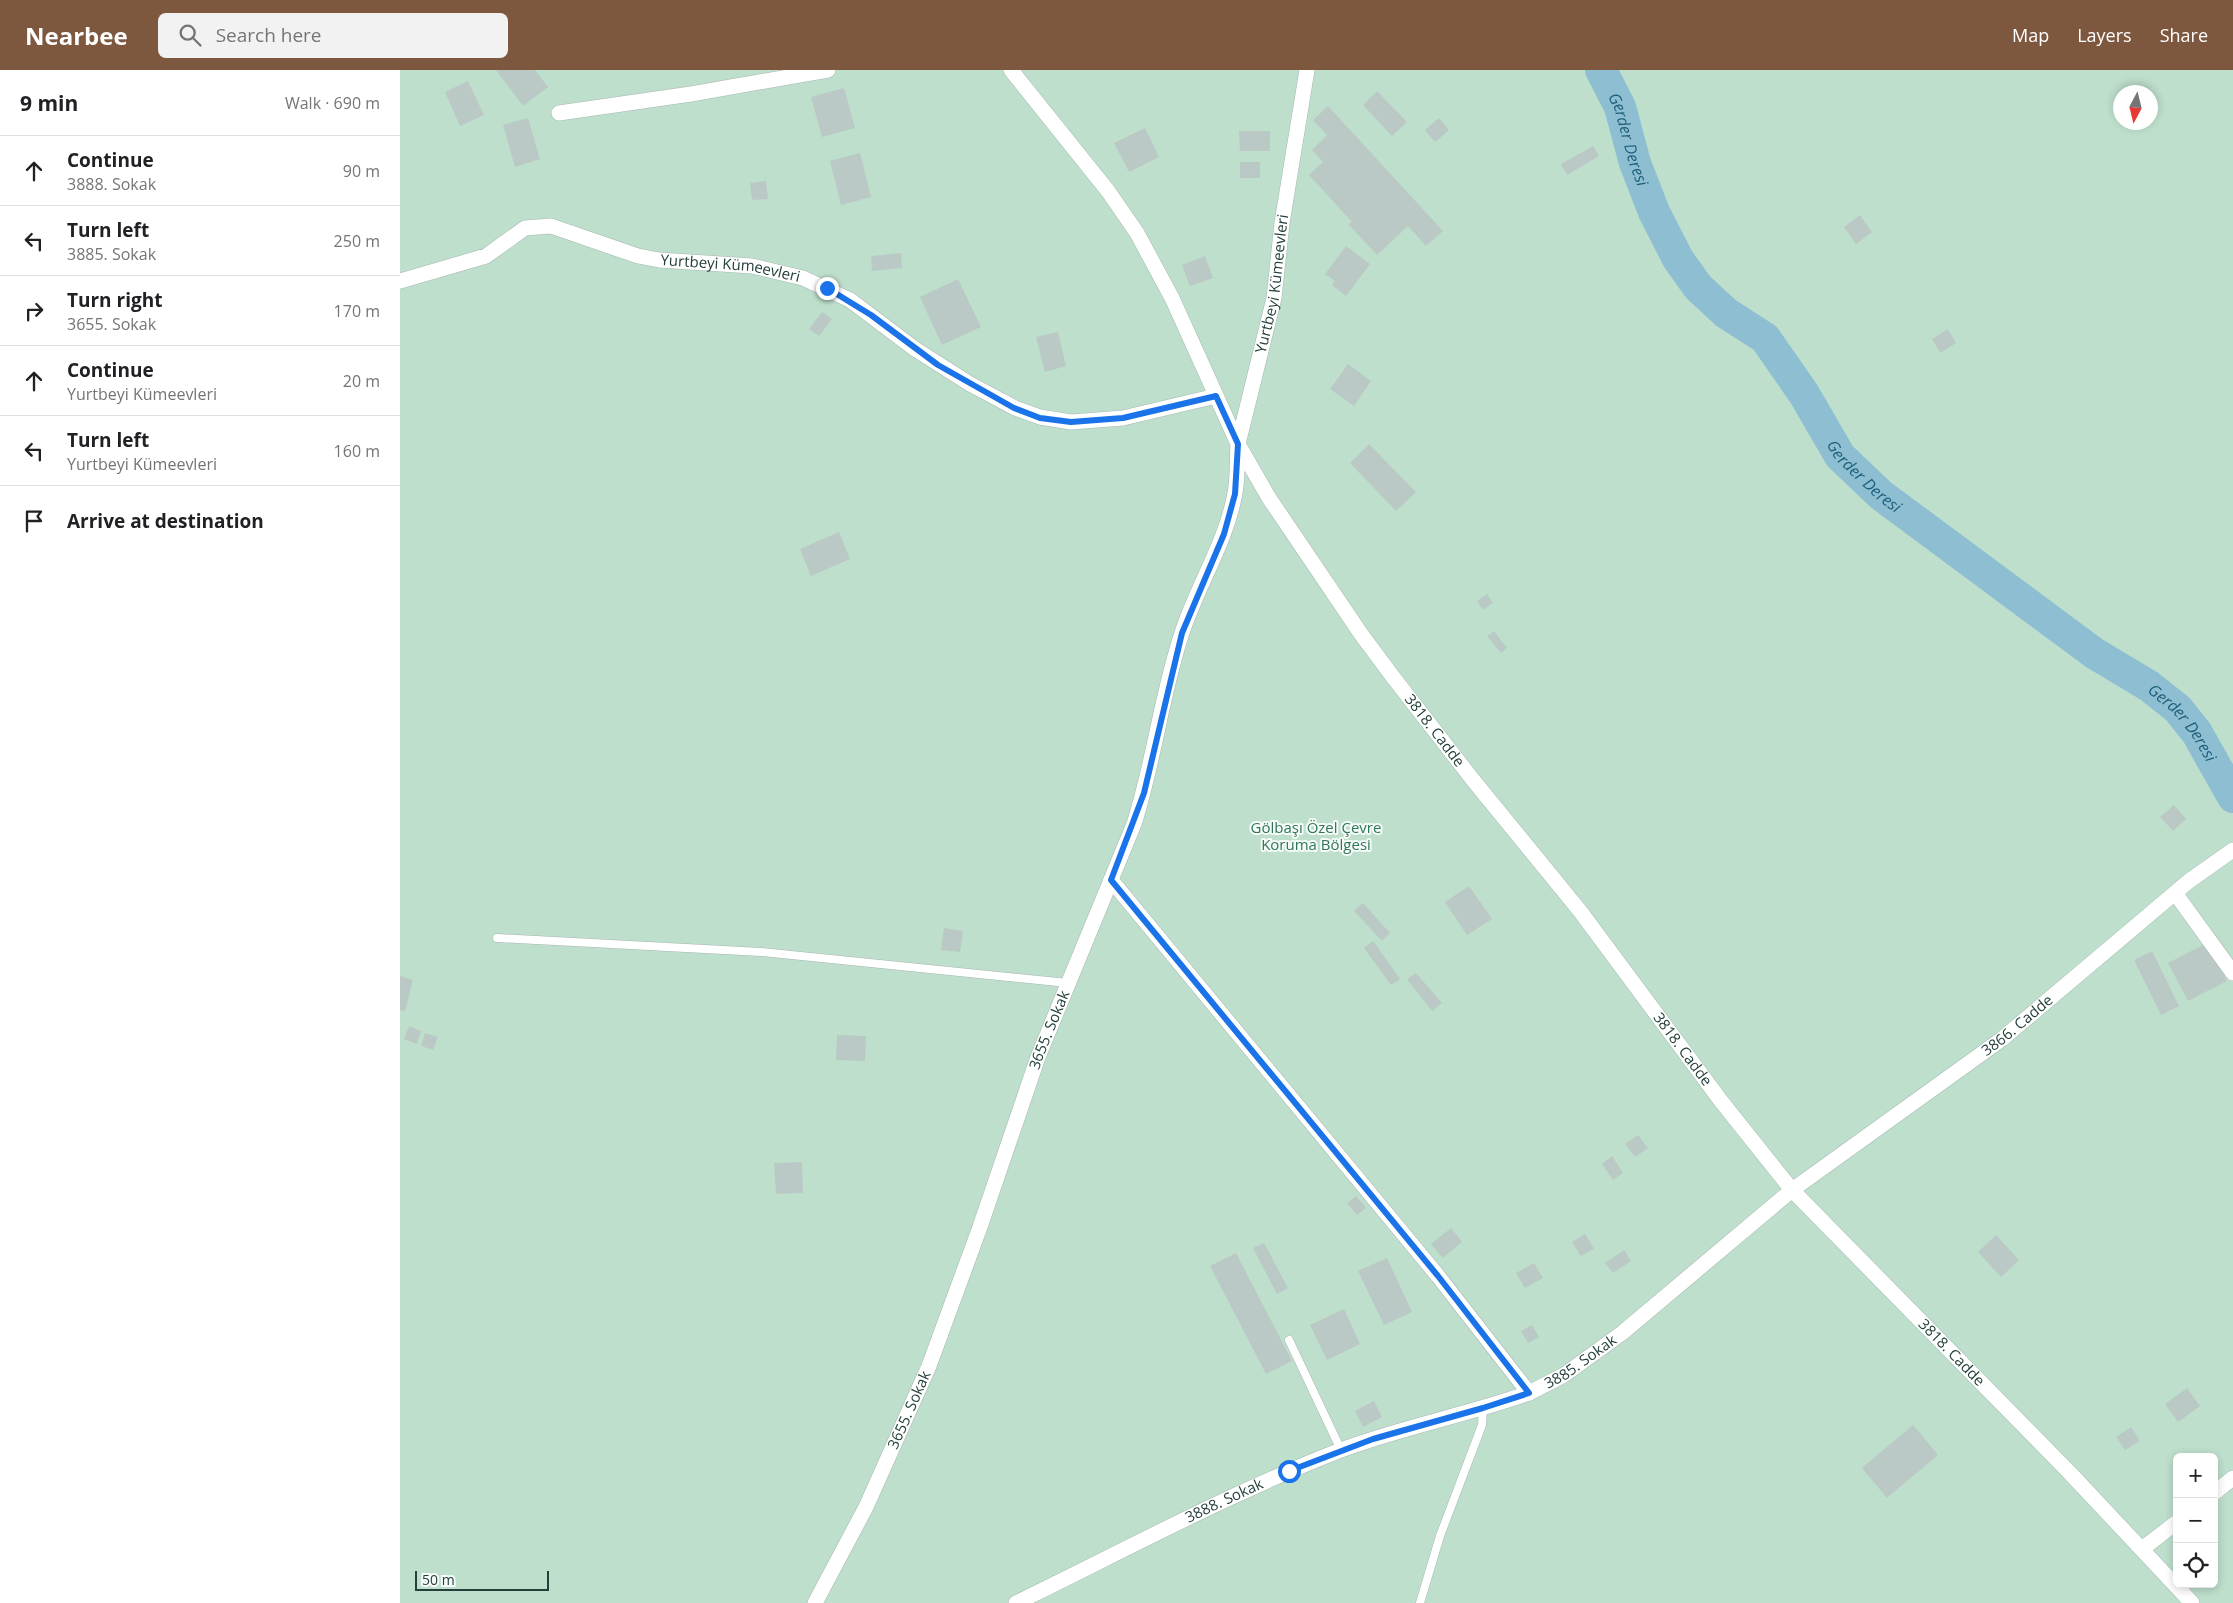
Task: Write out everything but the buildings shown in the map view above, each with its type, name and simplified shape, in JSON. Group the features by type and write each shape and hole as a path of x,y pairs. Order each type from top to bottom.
{"street":[{"path":"559,113 701,92 828,70"},
{"path":"1011,70 1108,191 1136,233 1172,298 1238,444"},
{"name":"Yurtbeyi Kümeevleri","path":"1238,444 1274,298 1284,214 1307,70"},
{"name":"Yurtbeyi Kümeevleri","path":"400,281 486,256 525,228 551,226 638,256 660,260 752,266 803,278 850,300 915,349 970,384 1014,408 1040,418 1071,422 1123,418 1216,396"},
{"name":"3655. Sokak","path":"815,1603 866,1507 929,1366 980,1227 1038,1057 1111,880 1144,793 1182,633 1214,558 1231,510 1237,476 1238,444"},
{"name":"3818. Cadde","path":"1238,444 1270,498 1361,634 1473,780 1580,911 1721,1101 1792,1190 2069,1472 2192,1603"},
{"name":"3866. Cadde","path":"1792,1190 2002,1038 2175,893 2233,850"},
{"name":"3885. Sokak","path":"1111,880 1438,1276 1529,1393 1564,1375 1622,1333 1792,1190"},
{"path":"2175,893 2233,973"},
{"name":"3888. Sokak","path":"1016,1603 1254,1487 1341,1450 1529,1393"},
{"path":"2218,1490 2233,1478"},
{"path":"2142,1549 2173,1525"}],"lane":[{"path":"498,938 761,952 1068,983"},
{"path":"1289,1340 1341,1450"},
{"path":"1420,1603 1440,1536 1482,1425 1483,1408"}],"green space":[{"name":"Gölbaşı Özel Çevre Koruma Bölgesi","path":"400,70 2233,70 2233,1603 400,1603"}],"waterway":[{"name":"Gerder Deresi","path":"1601,70 1620,107 1635,163 1654,212 1678,259 1698,287 1726,313 1765,338 1804,394 1840,456 1881,495 2094,653 2149,686 2178,709 2197,733 2233,797"}],"route":[{"path":"827,288 850,300 938,365 1027,414 1040,418 1071,422 1096,421 1123,418 1216,396 1238,444 1237,476 1231,510 1224,534 1195,598 1174,656 1144,793 1134,824 1111,880 1438,1276 1529,1393 1373,1439 1289,1471"}]}
